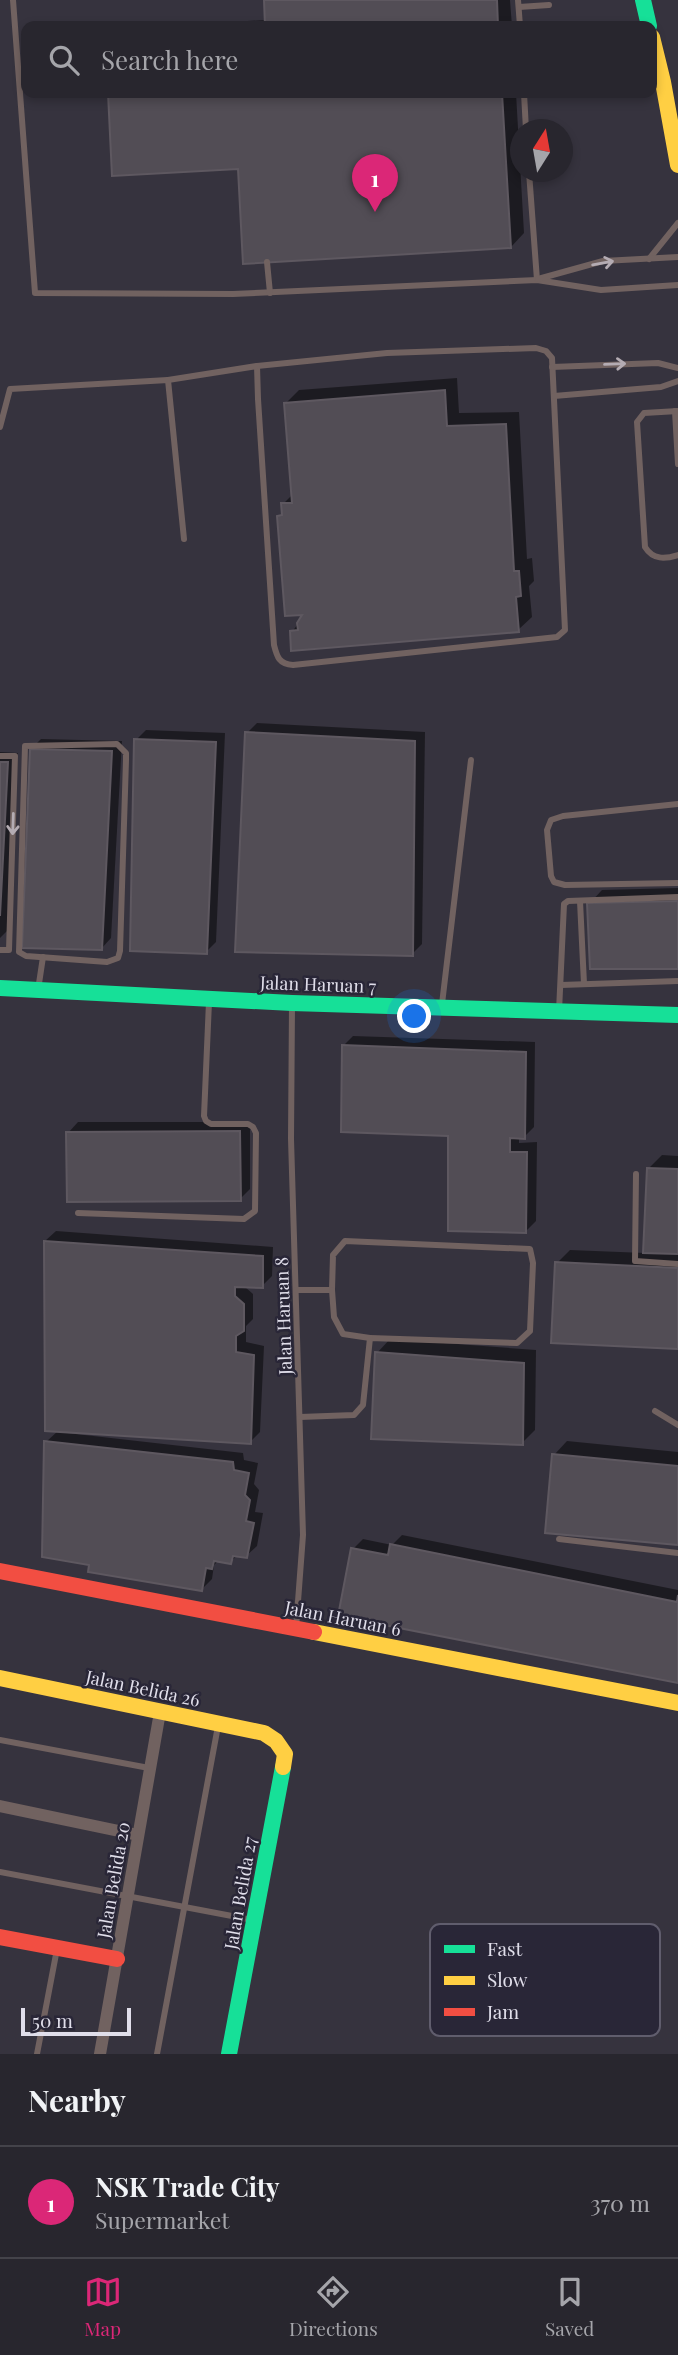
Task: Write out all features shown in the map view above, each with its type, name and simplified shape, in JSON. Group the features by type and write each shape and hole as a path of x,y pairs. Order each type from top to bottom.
{"street":[{"path":"643,0 648,21"},
{"path":"657,57 678,165"},
{"name":"Jalan Haruan 7","path":"0,988 210,1000 678,1015"},
{"name":"Jalan Haruan 6","path":"0,1571 678,1703"},
{"name":"Jalan Belida 26","path":"0,1678 264,1733 276,1741"},
{"name":"Jalan Belida 20","path":"103,2053 160,1712"},
{"name":"Jalan Belida 27","path":"229,2054 285,1754 276,1741"},
{"path":"0,1806 138,1835"},
{"path":"0,1937 117,1959"}],"lane":[{"path":"13,0 35,293 270,293 537,279 603,261 678,257"},
{"path":"518,4 549,5"},
{"path":"524,98 525,119"},
{"path":"530,182 537,279"},
{"path":"649,259 678,223"},
{"path":"267,262 270,293"},
{"path":"537,279 601,290 678,285"},
{"path":"0,427 10,389 168,380 257,366 387,353 536,348 546,351 552,358 565,630 561,634 543,638 285,664 277,658 274,645 257,366"},
{"path":"552,367 658,363 678,368"},
{"path":"168,380 184,539"},
{"path":"554,396 661,387 678,381"},
{"path":"678,464 677,411 644,412 637,422 645,547 649,554 656,558 678,555"},
{"path":"117,744 126,753 127,760 118,958 107,962 43,957 26,956 19,952 24,746 117,744"},
{"path":"0,756 15,756 9,950 0,950"},
{"path":"442,1007 471,760"},
{"path":"678,804 563,816 551,820 547,830 551,876 554,882 678,883"},
{"path":"559,1011 564,904 568,901 678,897"},
{"path":"580,901 584,984"},
{"path":"38,990 43,957"},
{"path":"561,985 678,981"},
{"path":"78,1213 244,1219 255,1211 256,1133 253,1127 248,1124 211,1124 204,1116 210,1000"},
{"name":"Jalan Haruan 8","path":"292,1003 291,1139 303,1535 296,1628"},
{"path":"636,1174 635,1261 678,1264"},
{"path":"345,1241 530,1249 533,1263 530,1332 517,1343 370,1338 343,1334 334,1317 332,1290 333,1255 345,1241"},
{"path":"296,1290 332,1290"},
{"path":"300,1417 354,1415 363,1405 370,1338"},
{"path":"655,1411 678,1425"},
{"path":"559,1539 678,1553"},
{"path":"157,2054 219,1724"},
{"path":"0,1740 150,1768"},
{"path":"0,1872 254,1920"},
{"path":"37,2054 57,1948"}],"building":[{"path":"264,0 497,0 498,21 265,21"},
{"path":"108,98 502,98 511,248 243,264 238,169 112,176"},
{"path":"445,390 447,426 506,424 514,571 519,571 521,596 516,597 519,632 291,651 290,631 298,630 297,623 302,615 285,616 277,516 282,515 281,503 292,503 284,403"},
{"path":"245,732 415,741 413,956 235,952"},
{"path":"134,739 216,742 207,954 130,951"},
{"path":"30,749 112,751 102,950 22,948"},
{"path":"0,762 8,762 0,916"},
{"path":"678,901 678,969 590,969 587,903"},
{"path":"342,1045 526,1052 525,1139 510,1138 510,1152 527,1152 526,1233 448,1231 448,1136 341,1132"},
{"path":"240,1131 241,1201 67,1202 66,1132"},
{"path":"647,1168 678,1169 678,1254 643,1253"},
{"path":"44,1241 263,1256 263,1288 235,1287 235,1296 244,1304 244,1331 236,1336 236,1352 254,1355 251,1444 45,1431"},
{"path":"555,1262 678,1268 678,1349 551,1343"},
{"path":"375,1352 524,1363 523,1445 371,1439"},
{"path":"44,1441 233,1462 234,1470 249,1473 245,1495 250,1500 246,1521 254,1523 247,1558 233,1556 231,1564 214,1561 212,1569 206,1568 202,1591 88,1572 89,1565 42,1557"},
{"path":"552,1454 678,1466 678,1545 545,1533"},
{"path":"390,1544 677,1602 678,1595 678,1683 338,1616 351,1548 388,1555"}],"traffic: fast":[{"path":"643,0 648,21"},
{"path":"0,988 292,1003 678,1015"},
{"path":"229,2054 283,1767"}],"traffic: slow":[{"path":"657,57 678,165"},
{"path":"314,1632 678,1703"},
{"path":"0,1678 264,1733 276,1741 285,1754 283,1767"}],"traffic: jam":[{"path":"0,1571 314,1632"},
{"path":"0,1937 117,1959"}],"place":[{"name":"NSK Trade City","path":"375,212"}]}
